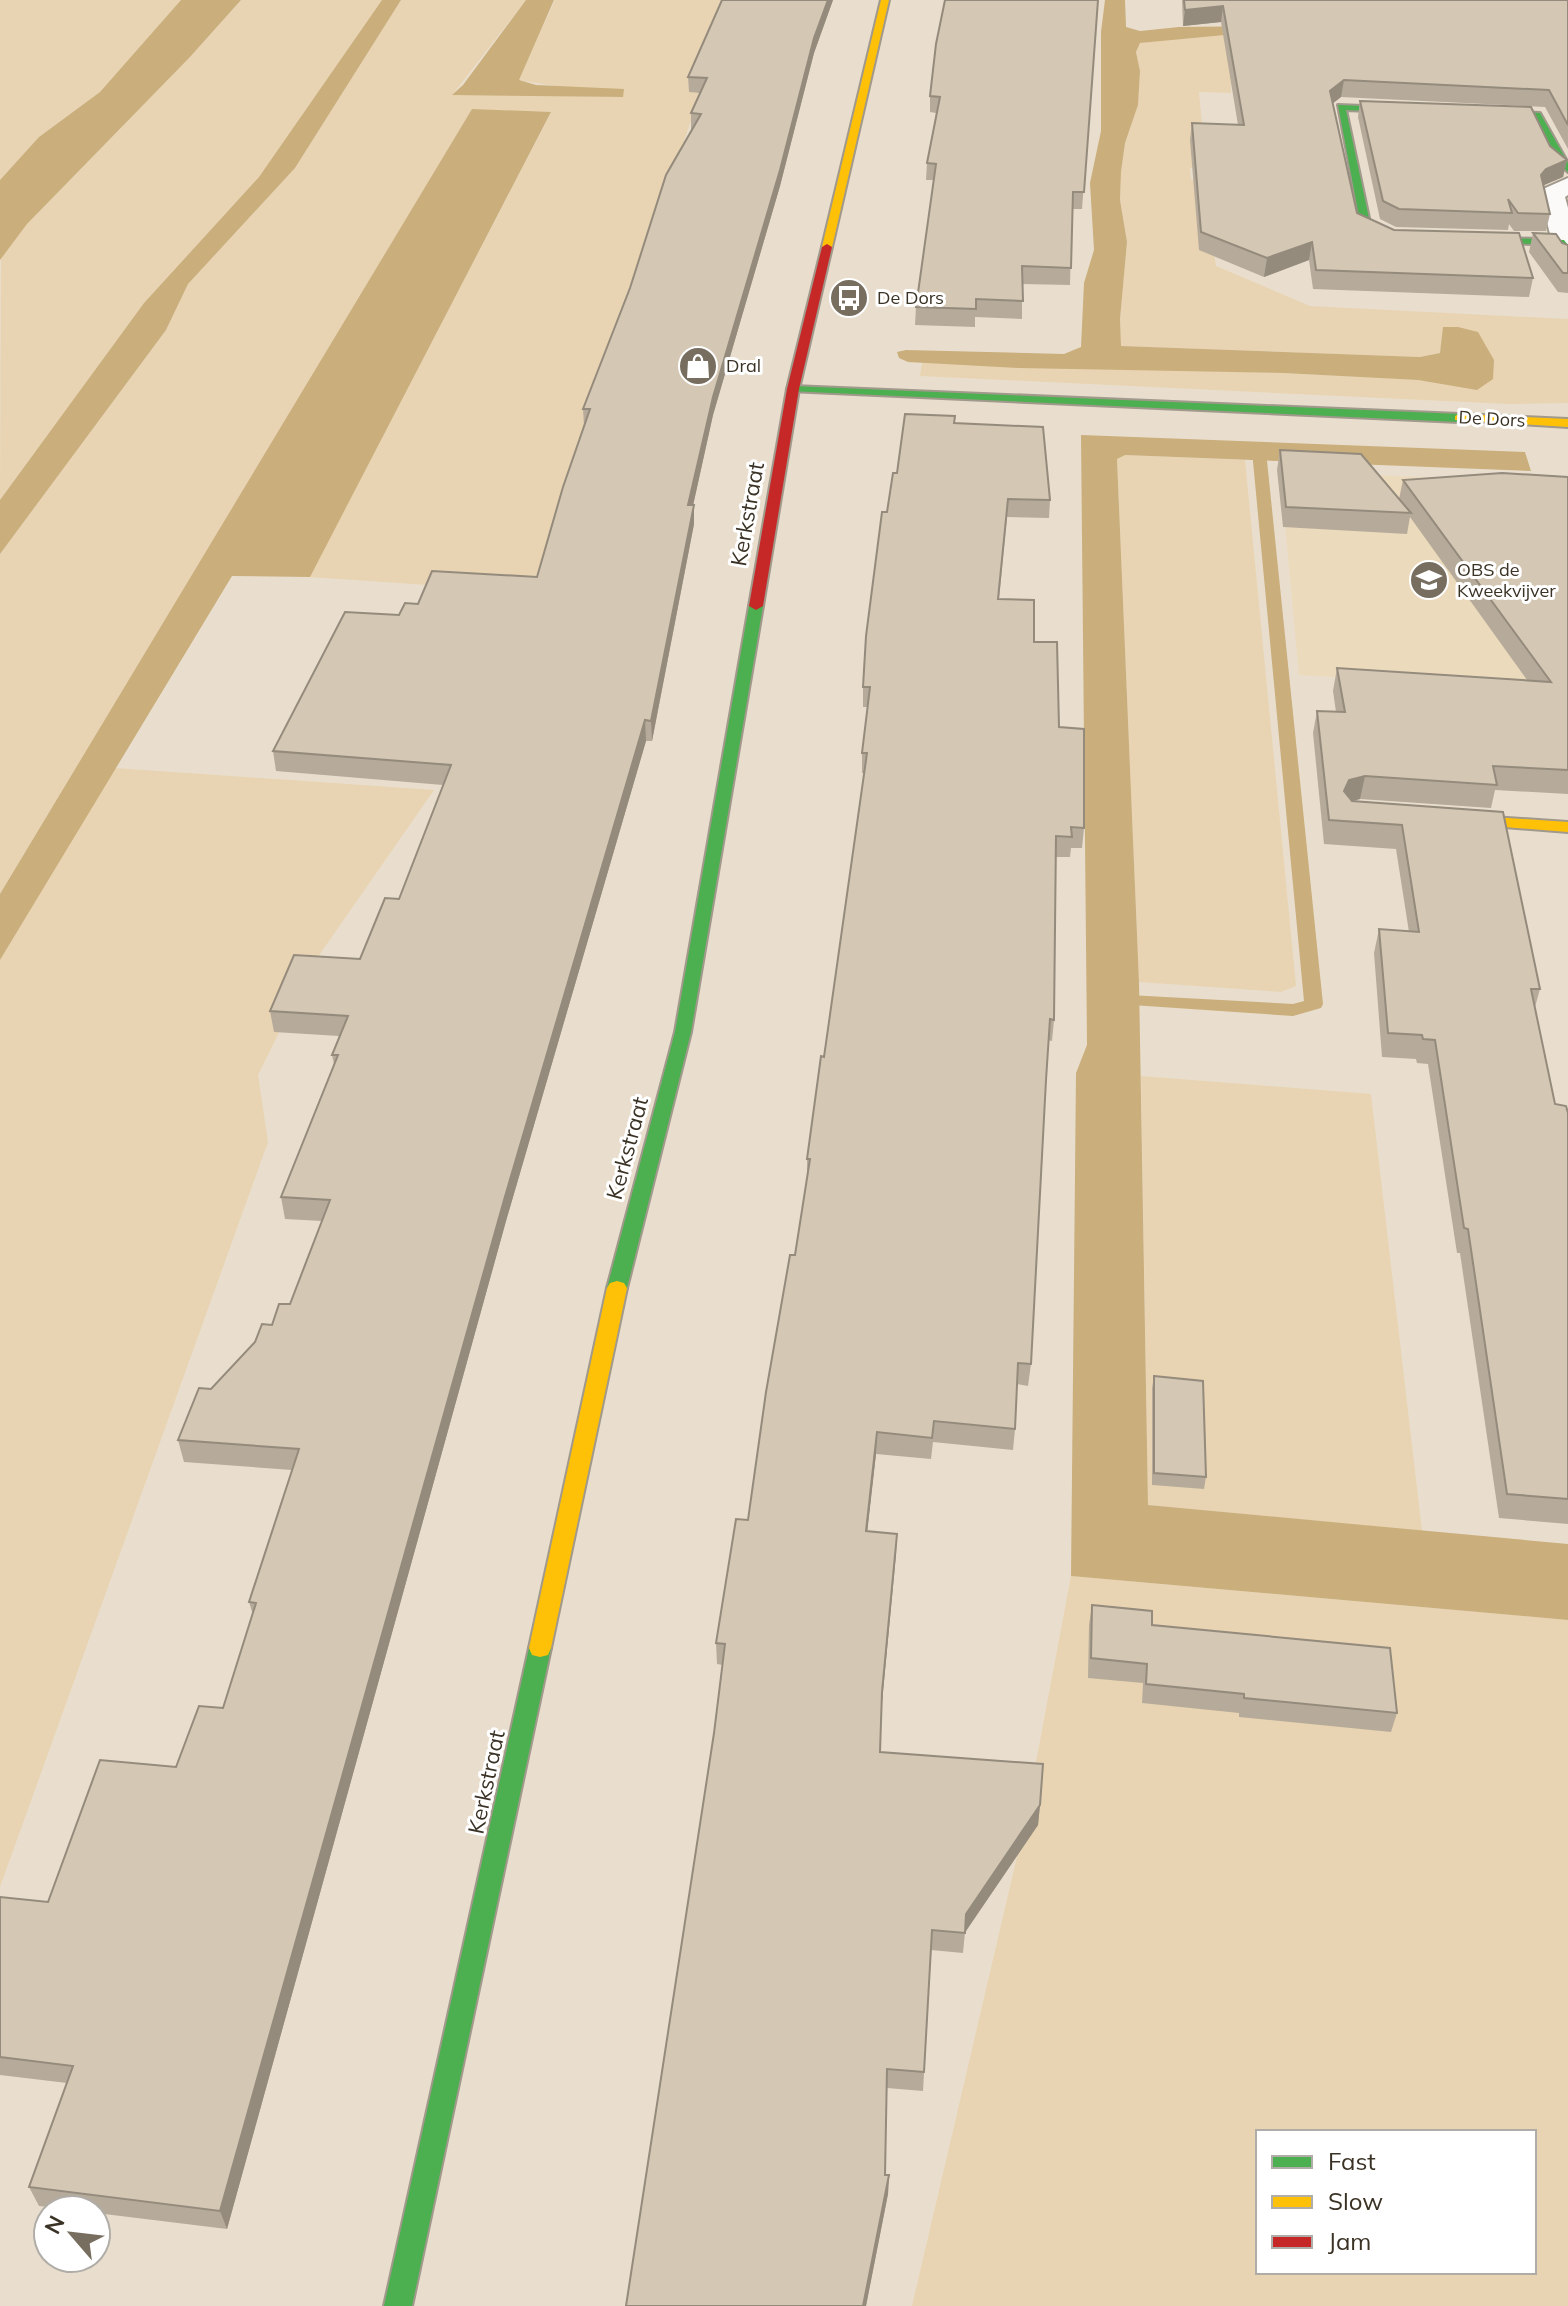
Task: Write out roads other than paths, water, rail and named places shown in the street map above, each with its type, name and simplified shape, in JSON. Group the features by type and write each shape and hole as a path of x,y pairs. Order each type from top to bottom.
{"street":[{"name":"Kerkstraat","path":"398,2306 628,1236 683,1032 793,389 885,0"},
{"path":"1568,169 1558,158 1537,115 1341,107 1365,225 1391,237 1566,249 1552,194 1568,185"},
{"name":"De Dors","path":"793,389 1568,423"},
{"path":"1435,818 1568,827"}],"waterway":[{"path":"1117,998 1293,1010 1314,1004 1259,451"}],"place":[{"name":"De Dors","path":"849,298"},
{"name":"Dral","path":"698,366"},
{"name":"OBS de Kweekvijver","path":"1429,580"}]}
